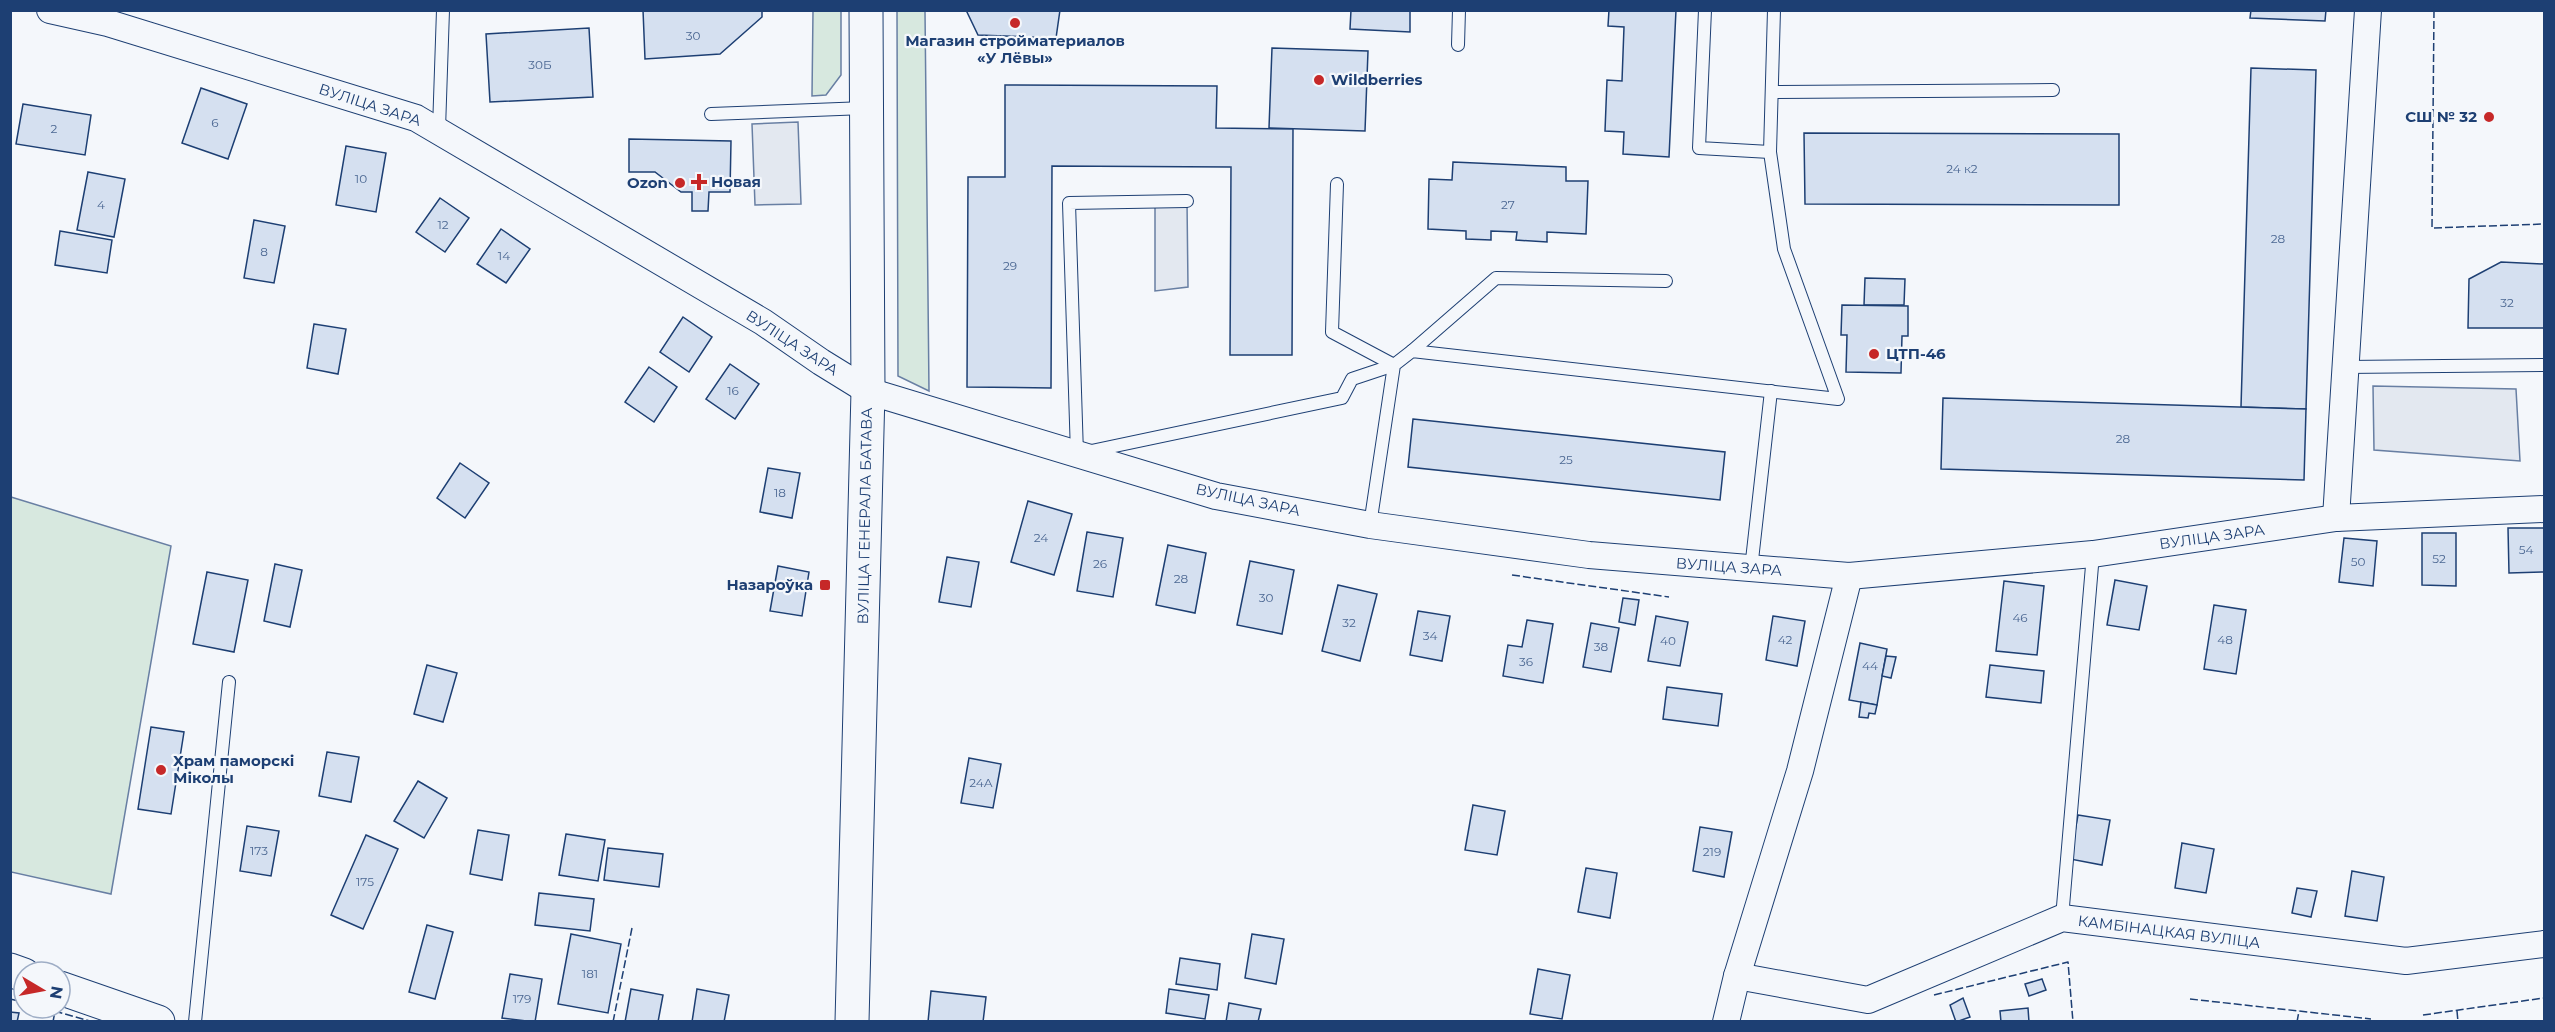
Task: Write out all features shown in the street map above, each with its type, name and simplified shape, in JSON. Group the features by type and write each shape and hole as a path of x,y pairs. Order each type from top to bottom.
{"street":[{"name":"ВУЛІЦА ЗАРА","path":"50,10 108,22 416,118 439,129 468,150 762,322 821,362 868,390 1216,496 1370,525 1588,555 1849,576 2093,554 2336,518 2544,509"},
{"name":"ВУЛІЦА ГЕНЕРАЛА БАТАВА","path":"852,1022 868,390 866,10"},
{"path":"2336,518 2368,10"},
{"path":"1726,1022 1737,976 1800,771 1849,576"},
{"name":"КАМБІНАЦКАЯ ВУЛІЦА","path":"1737,976 1868,1000 2062,918 2406,961 2544,944"},
{"path":"72,992 158,1022"}],"lane":[{"path":"439,129 442,10"},
{"path":"1458,45 1459,10"},
{"path":"1705,10 1699,148 1770,152"},
{"path":"1412,351 1838,399 1784,249 1770,152 1774,10"},
{"path":"1773,92 2053,90"},
{"path":"711,114 867,108"},
{"path":"1337,184 1332,332 1394,365"},
{"path":"1187,201 1070,203 1077,454 1342,398 1352,379 1394,365 1496,278 1666,282"},
{"path":"1370,525 1394,365"},
{"path":"2346,367 2544,365"},
{"path":"1751,569 1771,390"},
{"path":"2062,918 2093,554"},
{"path":"195,1022 230,682"}],"shaded area":[{"path":"813,11 841,11 841,75 826,95 812,96"},
{"path":"897,11 925,11 929,391 898,376"},
{"path":"798,122 801,204 755,205 752,124"},
{"path":"1187,201 1188,287 1155,291 1155,204"},
{"path":"2373,386 2516,389 2520,461 2374,450"},
{"path":"11,497 171,546 111,894 11,872"}],"building":[{"path":"643,10 762,10 762,17 720,54 645,59"},
{"name":"Магазин стройматериалов «У Лёвы»","path":"966,10 1060,10 1056,38 978,35"},
{"path":"1351,10 1410,10 1410,32 1350,29"},
{"path":"1609,10 1676,10 1669,157 1623,154 1624,132 1605,131 1607,80 1622,81 1624,27 1608,26"},
{"path":"2251,10 2326,10 2325,21 2250,18"},
{"path":"589,28 593,97 490,102 486,34"},
{"name":"Wildberries","path":"1272,48 1368,51 1365,131 1269,128"},
{"path":"2251,68 2316,70 2306,409 2241,407"},
{"path":"1005,85 1217,86 1216,128 1293,129 1292,355 1230,355 1231,167 1052,166 1051,388 967,387 968,177 1005,177"},
{"path":"201,88 247,104 228,159 182,143"},
{"path":"23,104 91,115 85,155 16,144"},
{"path":"1804,133 2119,134 2119,205 1805,204"},
{"name":"Новая","path":"629,139 731,141 730,192 709,192 708,211 692,211 692,192 681,192 655,172 629,172"},
{"path":"346,146 386,153 376,212 336,205"},
{"path":"1453,162 1566,167 1566,181 1588,181 1586,234 1547,232 1547,242 1516,240 1517,232 1491,231 1491,240 1466,239 1466,231 1428,229 1429,179 1452,180"},
{"path":"88,172 125,179 114,237 77,230"},
{"path":"440,198 469,218 445,252 416,232"},
{"path":"254,220 285,226 274,283 244,278"},
{"path":"501,229 530,249 506,283 477,264"},
{"path":"60,231 112,240 107,273 55,265"},
{"path":"2501,262 2544,264 2544,328 2468,328 2469,279"},
{"path":"1865,278 1905,279 1904,305 1864,305"},
{"name":"ЦТП-46","path":"1842,305 1908,306 1908,336 1902,336 1901,373 1846,372 1847,335 1841,335"},
{"path":"683,317 712,337 689,372 660,352"},
{"path":"314,324 346,329 338,374 307,368"},
{"path":"730,364 759,384 735,419 706,399"},
{"path":"649,367 677,387 654,422 625,402"},
{"path":"1943,398 2306,409 2304,480 1941,469"},
{"path":"1413,419 1725,452 1720,500 1408,467"},
{"path":"460,463 489,483 465,518 437,498"},
{"path":"768,468 800,473 792,518 760,512"},
{"path":"1028,501 1072,514 1054,575 1011,562"},
{"path":"2508,528 2544,528 2544,572 2509,573"},
{"path":"1087,532 1123,538 1113,597 1077,591"},
{"path":"2422,533 2456,533 2456,586 2422,585"},
{"path":"2344,538 2377,541 2373,586 2339,582"},
{"path":"1168,545 1206,553 1195,613 1156,605"},
{"path":"947,557 979,562 971,607 939,602"},
{"path":"1250,561 1294,570 1282,634 1237,625"},
{"path":"275,564 302,570 290,627 264,621"},
{"path":"778,566 809,572 802,616 770,611"},
{"path":"207,572 248,580 234,652 193,644"},
{"path":"2115,580 2147,586 2139,630 2107,625"},
{"path":"2004,581 2044,586 2037,655 1996,651"},
{"path":"1338,585 1377,594 1360,661 1322,651"},
{"path":"1623,598 1639,600 1635,625 1619,622"},
{"path":"2214,605 2246,610 2236,674 2204,669"},
{"path":"1418,611 1450,616 1442,661 1410,655"},
{"path":"1656,616 1688,622 1680,666 1648,661"},
{"path":"1773,616 1805,621 1797,666 1766,660"},
{"path":"1527,620 1553,624 1543,683 1503,676 1508,645 1522,647"},
{"path":"1591,623 1619,628 1611,672 1583,667"},
{"path":"1860,643 1887,649 1877,705 1849,700"},
{"path":"1886,656 1896,657 1891,678 1882,676"},
{"path":"427,665 457,673 443,722 414,714"},
{"path":"1990,665 2044,671 2041,703 1986,697"},
{"path":"1667,687 1722,694 1718,726 1663,719"},
{"path":"1861,702 1877,705 1875,714 1869,713 1868,718 1859,717"},
{"name":"Храм паморскі Міколы","path":"151,727 184,732 171,814 138,809"},
{"path":"327,752 359,757 351,802 319,796"},
{"path":"969,758 1001,764 993,808 961,803"},
{"path":"418,781 447,798 424,838 394,821"},
{"path":"1473,805 1505,811 1497,855 1465,850"},
{"path":"2078,815 2110,820 2102,865 2070,859"},
{"path":"247,826 279,831 271,876 240,871"},
{"path":"1700,827 1732,832 1724,877 1693,871"},
{"path":"478,830 509,835 502,880 470,874"},
{"path":"566,834 605,840 598,881 559,875"},
{"path":"366,835 398,849 363,929 331,915"},
{"path":"2182,843 2214,849 2206,893 2175,888"},
{"path":"608,848 663,854 659,887 604,880"},
{"path":"1586,868 1617,873 1610,918 1578,912"},
{"path":"2352,871 2384,877 2377,921 2345,916"},
{"path":"2297,888 2317,891 2311,917 2292,913"},
{"path":"539,893 594,899 590,931 535,925"},
{"path":"427,925 453,932 435,999 409,992"},
{"path":"571,934 621,944 608,1013 558,1004"},
{"path":"1252,934 1284,939 1276,984 1245,978"},
{"path":"1180,958 1220,964 1217,990 1176,984"},
{"path":"1538,969 1570,975 1562,1019 1530,1014"},
{"path":"510,974 542,979 535,1022 502,1018"},
{"path":"2042,979 2046,990 2029,996 2025,984"},
{"path":"631,989 663,995 658,1022 625,1022"},
{"path":"697,989 729,995 724,1022 692,1022"},
{"path":"1169,989 1209,995 1205,1019 1166,1013"},
{"path":"931,991 986,997 983,1022 928,1022"},
{"path":"1963,998 1970,1017 1956,1022 1950,1005"},
{"path":"1229,1003 1261,1009 1258,1022 1226,1022"},
{"path":"2028,1008 2029,1022 2001,1022 2000,1011"},
{"path":"10,1012 12,1012 12,1020 17,1020 17,1022 10,1022"}],"fence":[{"path":"2434,10 2432,228 2544,224"},
{"path":"1512,575 1669,597"},
{"path":"613,1022 632,928"},
{"path":"1934,995 2068,962 2073,1022"},
{"path":"2423,1015 2544,998"},
{"path":"2190,999 2371,1019"},
{"path":"2297,1022 2299,1011"},
{"path":"2457,1011 2458,1022"},
{"path":"72,1016 93,1022"}],"place":[{"name":"Магазин стройматериалов «У Лёвы»","path":"1015,23"},
{"name":"Wildberries","path":"1319,80"},
{"name":"СШ № 32","path":"2489,117"},
{"name":"Новая","path":"699,182"},
{"name":"Ozon","path":"680,183"},
{"name":"ЦТП-46","path":"1874,354"},
{"name":"Назароўка","path":"825,585"},
{"name":"Храм паморскі Міколы","path":"161,770"}]}
